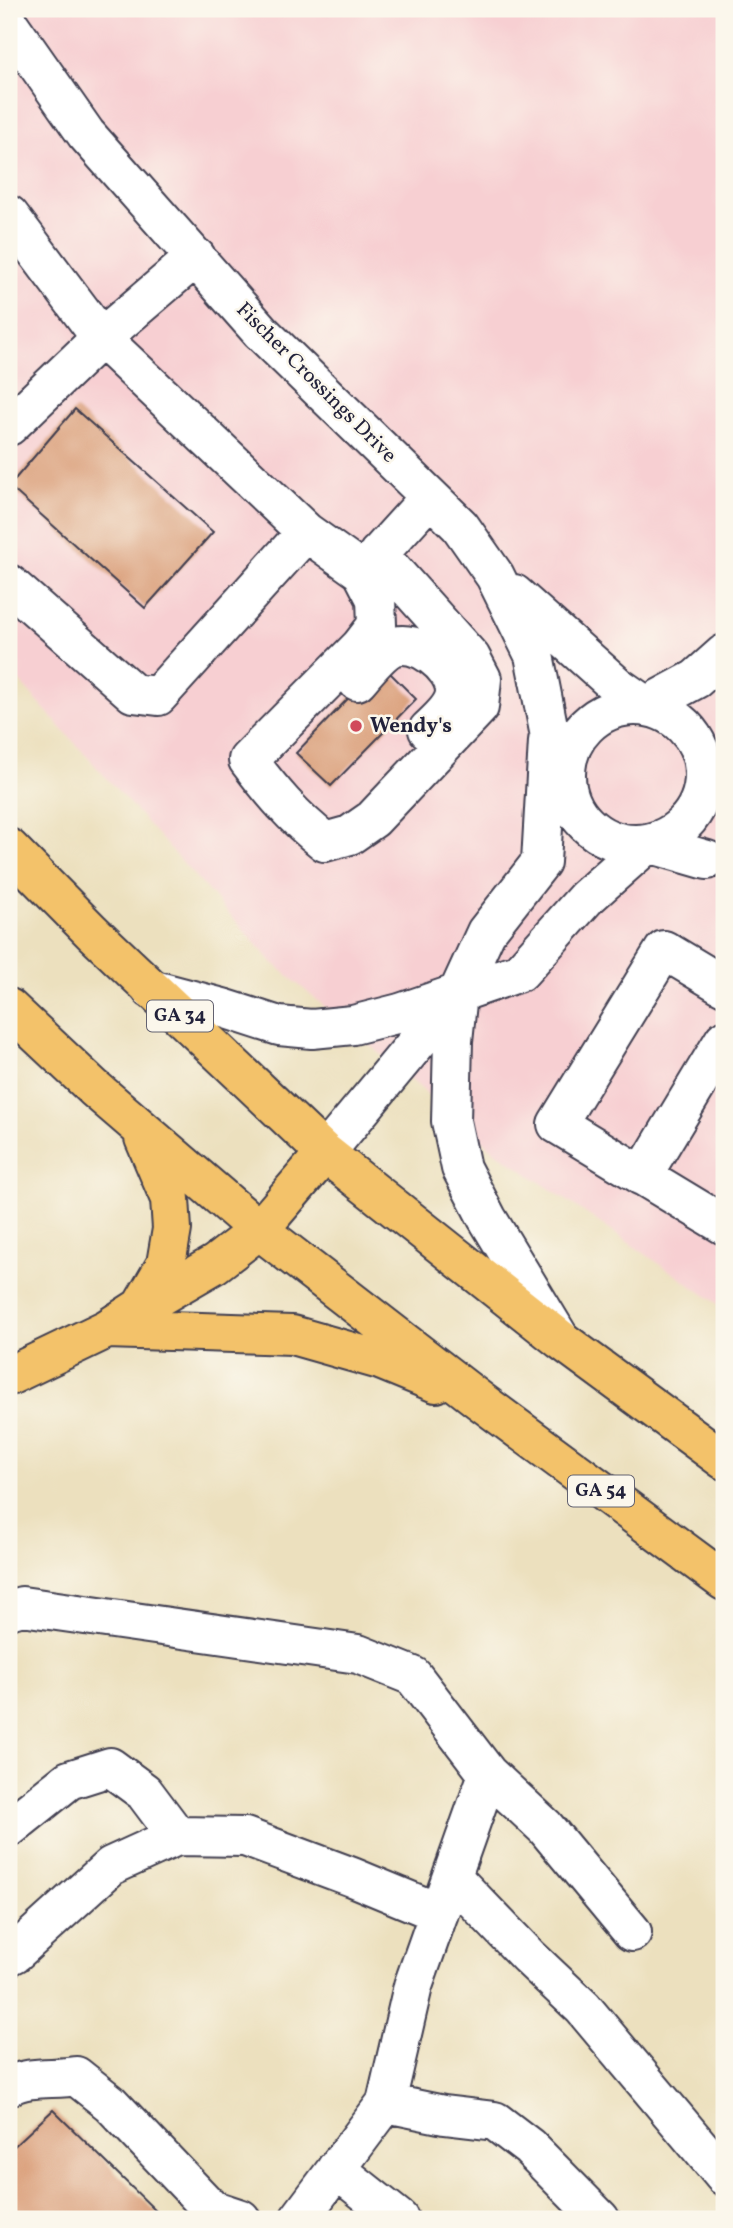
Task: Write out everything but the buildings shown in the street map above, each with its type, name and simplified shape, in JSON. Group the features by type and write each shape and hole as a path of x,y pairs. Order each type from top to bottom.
{"main road":[{"name":"GA 34","path":"9,848 151,989 325,1153"},
{"path":"9,1008 138,1127 259,1230 479,1400"},
{"path":"138,1127 170,1199 172,1229 166,1264 141,1307"},
{"name":"GA 54","path":"9,1376 107,1329 215,1264 259,1230 325,1153"},
{"path":"325,1153 561,1340 724,1460"},
{"name":"GA 54","path":"107,1329 292,1335 380,1360 479,1400 724,1581"}],"street":[{"name":"Fischer Crossings Drive","path":"9,24 86,134 261,332 460,526 492,573 534,655 549,732 566,783"},
{"path":"9,215 101,338 306,532 370,563 471,658 482,680 479,707 373,819 350,835 325,842 298,821 248,760 360,647 377,625 370,563"},
{"path":"9,426 101,338 195,257"},
{"path":"370,563 430,497"},
{"path":"9,584 133,693 158,696 306,532"},
{"path":"151,989 279,1026 312,1029 353,1025 458,993 520,972 586,898 648,843 668,835 685,823 698,805 704,785 717,765 683,726 666,713 646,706 617,686 492,573"},
{"path":"261,776 390,648 408,644 424,650 452,676 455,693 448,709 384,776 350,835"},
{"path":"325,1153 458,993 485,932 541,862 560,830 570,750 582,729 600,715 622,706 646,706 696,679 724,653"},
{"path":"597,668 642,680 696,679"},
{"path":"541,862 549,732"},
{"path":"566,783 575,811 589,827 607,839 627,844 648,843 715,861"},
{"path":"586,898 653,870 715,861"},
{"path":"724,986 664,950 557,1124 724,1197"},
{"path":"458,993 453,1041 451,1121 461,1168 487,1218 561,1340"},
{"path":"649,1165 724,1040"},
{"path":"649,1165 724,1225"},
{"path":"9,1610 22,1606 358,1654 413,1676 488,1774 545,1827 632,1932"},
{"path":"9,1828 69,1780 110,1767 144,1792 177,1836"},
{"path":"299,2219 386,2103 413,1986 488,1774"},
{"path":"9,1956 111,1866 177,1836 245,1837 439,1913"},
{"path":"452,1877 528,1956 583,2008 724,2176"},
{"path":"9,2086 21,2079 76,2076 110,2103 211,2209 241,2219"},
{"path":"386,2103 444,2115 495,2120 529,2147 600,2219"},
{"path":"337,2169 399,2219"}],"shaded area":[{"path":"9,9 724,9 724,1308 496,1152 273,963 9,670"}],"place":[{"name":"Wendy's","path":"356,726"}]}
